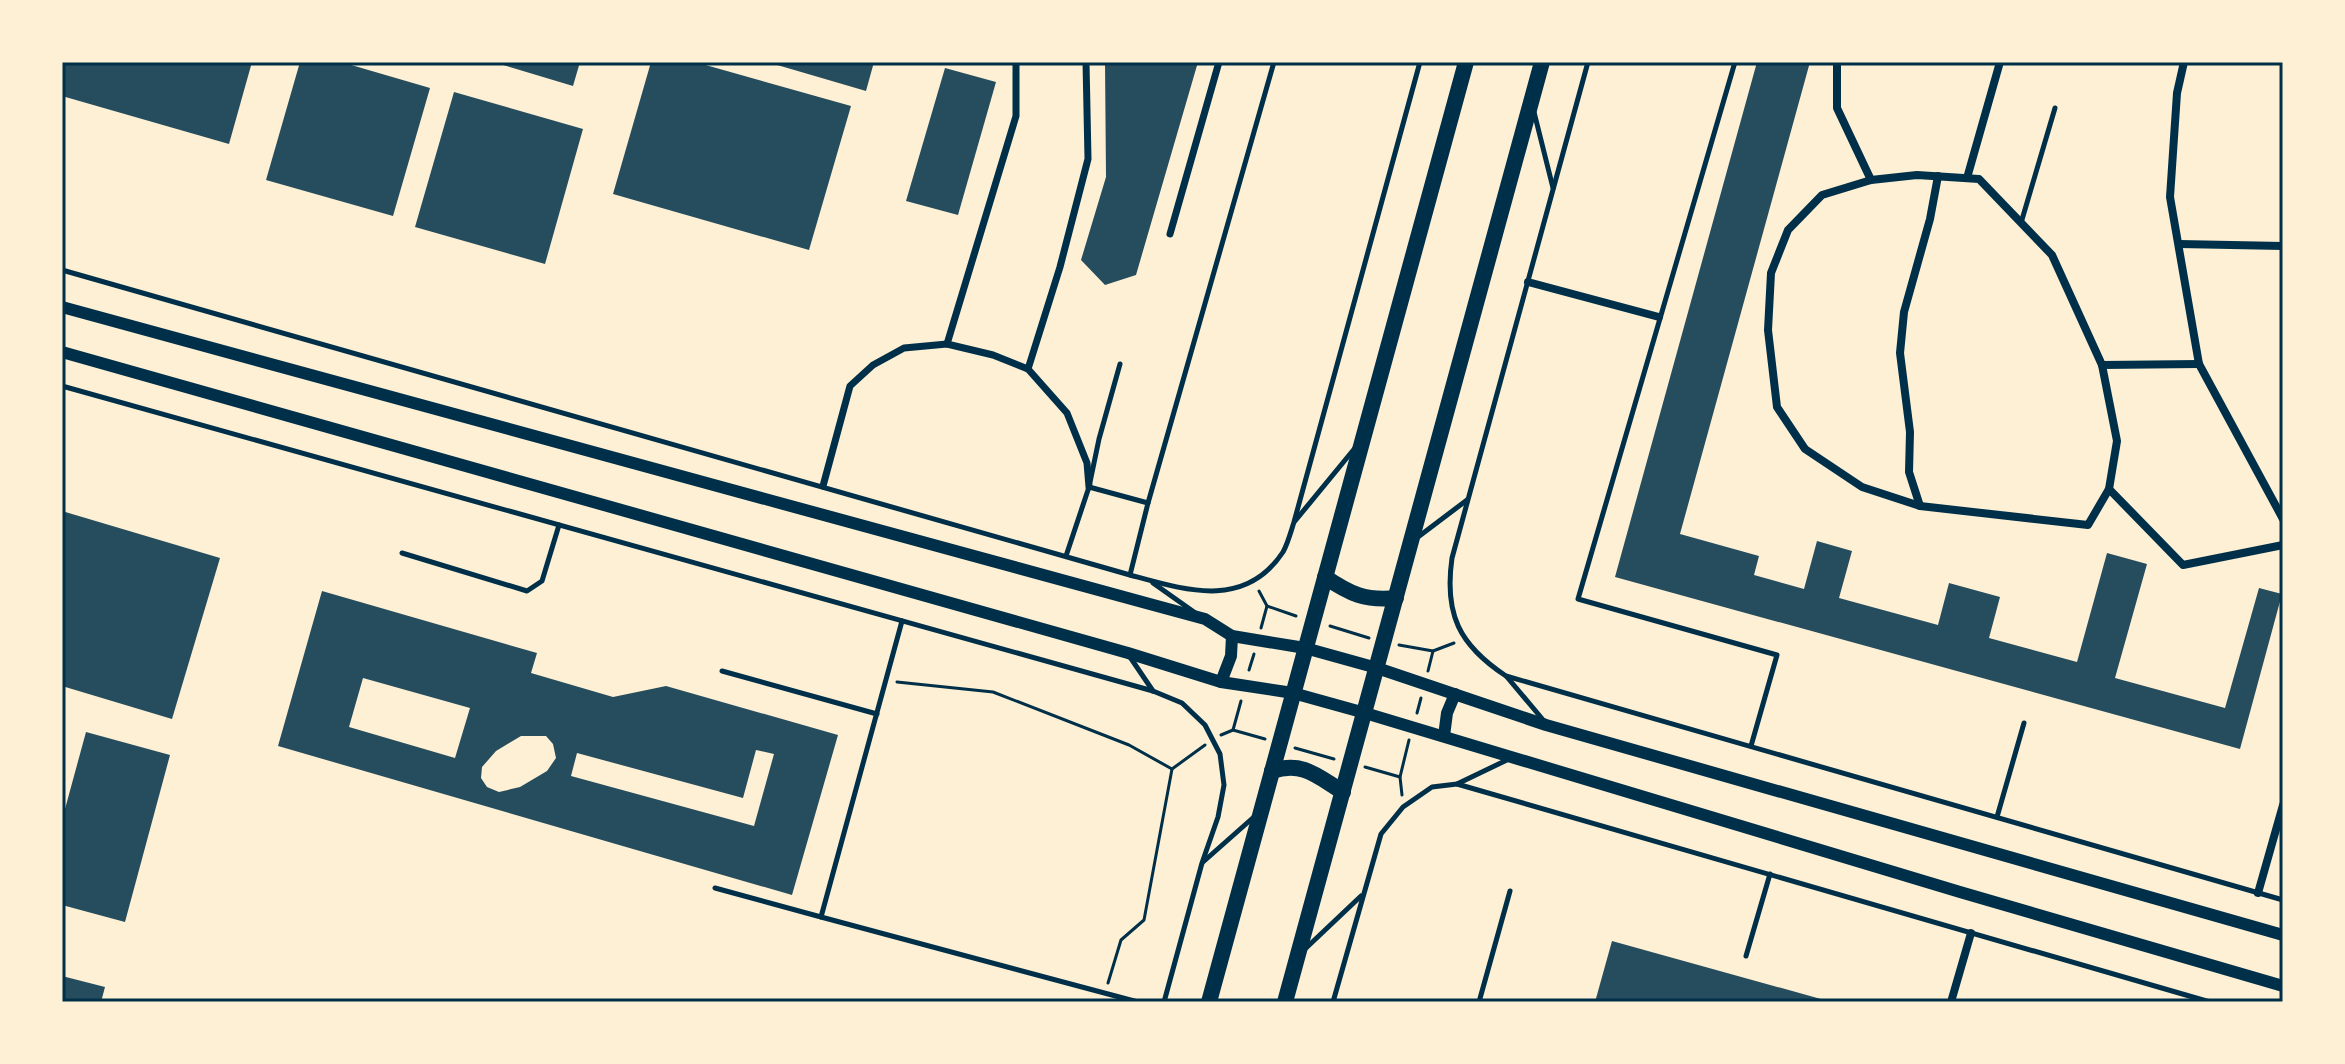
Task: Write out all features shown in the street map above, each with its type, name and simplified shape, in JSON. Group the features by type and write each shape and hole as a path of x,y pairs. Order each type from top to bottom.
{"main road":[{"path":"1209,1002 1466,62"},
{"path":"1285,1002 1542,62"},
{"path":"1325,577 1346,592 1374,600 1396,598"},
{"path":"1272,771 1289,766 1309,772 1343,792"}],"street":[{"path":"947,344 1016,116 1016,62"},
{"path":"1028,369 1060,267 1088,159 1086,62"},
{"path":"1170,234 1219,62"},
{"path":"1837,62 1837,108 1871,180"},
{"path":"1967,178 2000,62"},
{"path":"2184,62 2177,93 2170,197 2199,364 2283,519"},
{"path":"1917,175 1979,179 2052,255 2102,365 2117,441 2109,489 2088,525 1920,506 1862,487 1805,449 1777,407 1768,330 1771,273 1788,230 1822,195 1871,180 1917,175"},
{"path":"1920,506 1909,472 1910,432 1900,353 1904,312 1930,219 1938,176"},
{"path":"2179,244 2283,246"},
{"path":"1528,282 1659,317"},
{"path":"62,307 1205,619 1232,636 1305,648 1377,668 1546,725 2283,935"},
{"path":"823,486 850,386 873,365 904,348 947,344 993,355 1028,369 1067,413 1087,463 1089,487"},
{"path":"62,352 1128,653 1221,682 1293,693 1365,713 2283,986"},
{"path":"2102,365 2199,364"},
{"path":"2109,489 2183,565 2283,545"},
{"path":"1221,682 1231,656 1232,636"},
{"path":"1444,736 1447,713 1455,694"},
{"path":"2258,893 2283,805"},
{"path":"1951,1002 1971,933"}],"lane":[{"path":"1130,575 1274,62"},
{"path":"62,270 1130,575 1183,589 1237,590 1262,575 1284,551 1420,62"},
{"path":"1546,725 1506,676 1482,660 1464,639 1452,614 1448,586 1452,558 1588,62"},
{"path":"1735,62 1578,599 1777,655 1751,746"},
{"path":"1532,100 1553,189"},
{"path":"2021,224 2055,108"},
{"path":"1066,556 1089,487 1120,364"},
{"path":"62,386 1153,691 1182,703 1205,725 1213,739 1220,754 1224,785 1218,817 1202,863 1164,1002"},
{"path":"1294,522 1363,438"},
{"path":"1089,487 1148,503"},
{"path":"1411,543 1469,499"},
{"path":"402,553 527,591 542,581 559,525"},
{"path":"1149,580 1205,619"},
{"path":"821,917 902,621"},
{"path":"1128,653 1153,691"},
{"path":"722,671 877,714"},
{"path":"1506,676 2283,900"},
{"path":"1997,817 2024,723"},
{"path":"1333,1002 1381,834 1403,807 1432,787 1457,784 1514,757"},
{"path":"1457,784 2210,1002"},
{"path":"1202,863 1261,810"},
{"path":"1746,956 1770,874"},
{"path":"715,888 1138,1002"},
{"path":"1479,1002 1510,891"},
{"path":"1298,956 1363,895"}],"path":[{"path":"1253,580 1267,606 1383,643 1433,651 1464,639"},
{"path":"886,681 993,692 1129,745 1172,769"},
{"path":"1105,993 1121,940 1144,920 1172,769 1213,739"}],"building":[{"path":"62,62 252,62 229,144 62,96"},
{"path":"300,62 341,62 430,88 393,216 266,180"},
{"path":"493,62 580,62 573,86"},
{"path":"651,62 695,62 851,106 809,250 613,194"},
{"path":"767,62 874,62 866,91"},
{"path":"1105,62 1198,62 1136,275 1105,285 1081,260 1106,177"},
{"path":"1757,62 1810,62 1680,534 1759,556 1754,575 1804,589 1817,541 1852,551 1839,598 1938,625 1949,583 2000,597 1989,638 2077,662 2107,553 2147,564 2115,678 2225,708 2259,588 2282,594 2240,749 1615,577"},
{"path":"945,68 996,82 958,215 906,201"},
{"path":"454,92 583,129 545,264 415,227"},
{"path":"62,511 220,558 172,719 62,686"},
{"path":"322,591 537,653 531,673 613,697 666,686 838,735 792,895 278,746","holes":["363,678 470,708 455,758 349,727","521,736 546,736 553,744 556,758 547,771 520,787 499,792 487,787 481,778 482,767 496,751","756,750 774,754 754,826 571,776 577,753 743,798"]},
{"path":"86,732 170,755 125,922 62,905 62,820"},
{"path":"1612,941 1828,1001 1828,1002 1595,1002"},
{"path":"62,976 105,987 101,1002 62,1002"}]}
